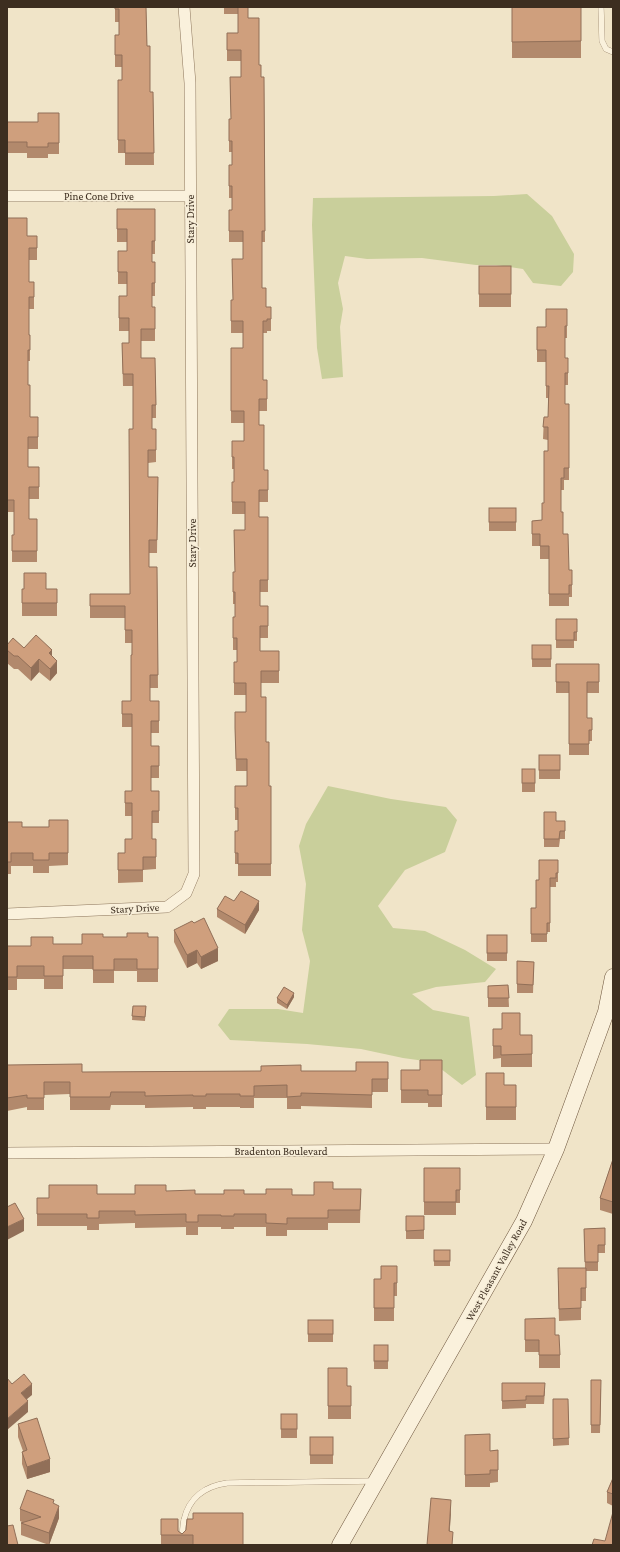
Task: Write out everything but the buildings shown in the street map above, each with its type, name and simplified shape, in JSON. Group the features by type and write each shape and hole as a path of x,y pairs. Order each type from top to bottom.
{"main road":[{"name":"West Pleasant Valley Road","path":"340,1545 524,1221 556,1148 609,1012 613,977"}],"street":[{"name":"Stary Drive","path":"7,914 167,907 186,893 194,874 190,83 184,7"},
{"name":"Pine Cone Drive","path":"7,196 190,196"},
{"name":"Bradenton Boulevard","path":"7,1153 556,1148"}],"lane":[{"path":"601,7 602,41 606,49 613,52"},
{"path":"182,1545 184,1519 191,1504 204,1490 215,1485 227,1482 376,1481"}],"green space":[{"path":"527,194 552,216 574,254 573,272 561,286 533,283 523,269 496,265 476,265 422,258 367,259 345,256 338,283 343,309 340,327 343,377 322,379 317,348 312,225 313,198 494,196"},
{"path":"328,786 391,799 446,807 457,820 445,852 405,870 378,906 393,928 425,931 465,950 496,969 485,982 436,987 412,994 433,1010 469,1017 476,1075 462,1085 432,1062 403,1058 361,1049 307,1044 230,1040 218,1025 229,1009 278,1009 303,1013 310,961 302,930 306,884 299,846 306,824"}]}
